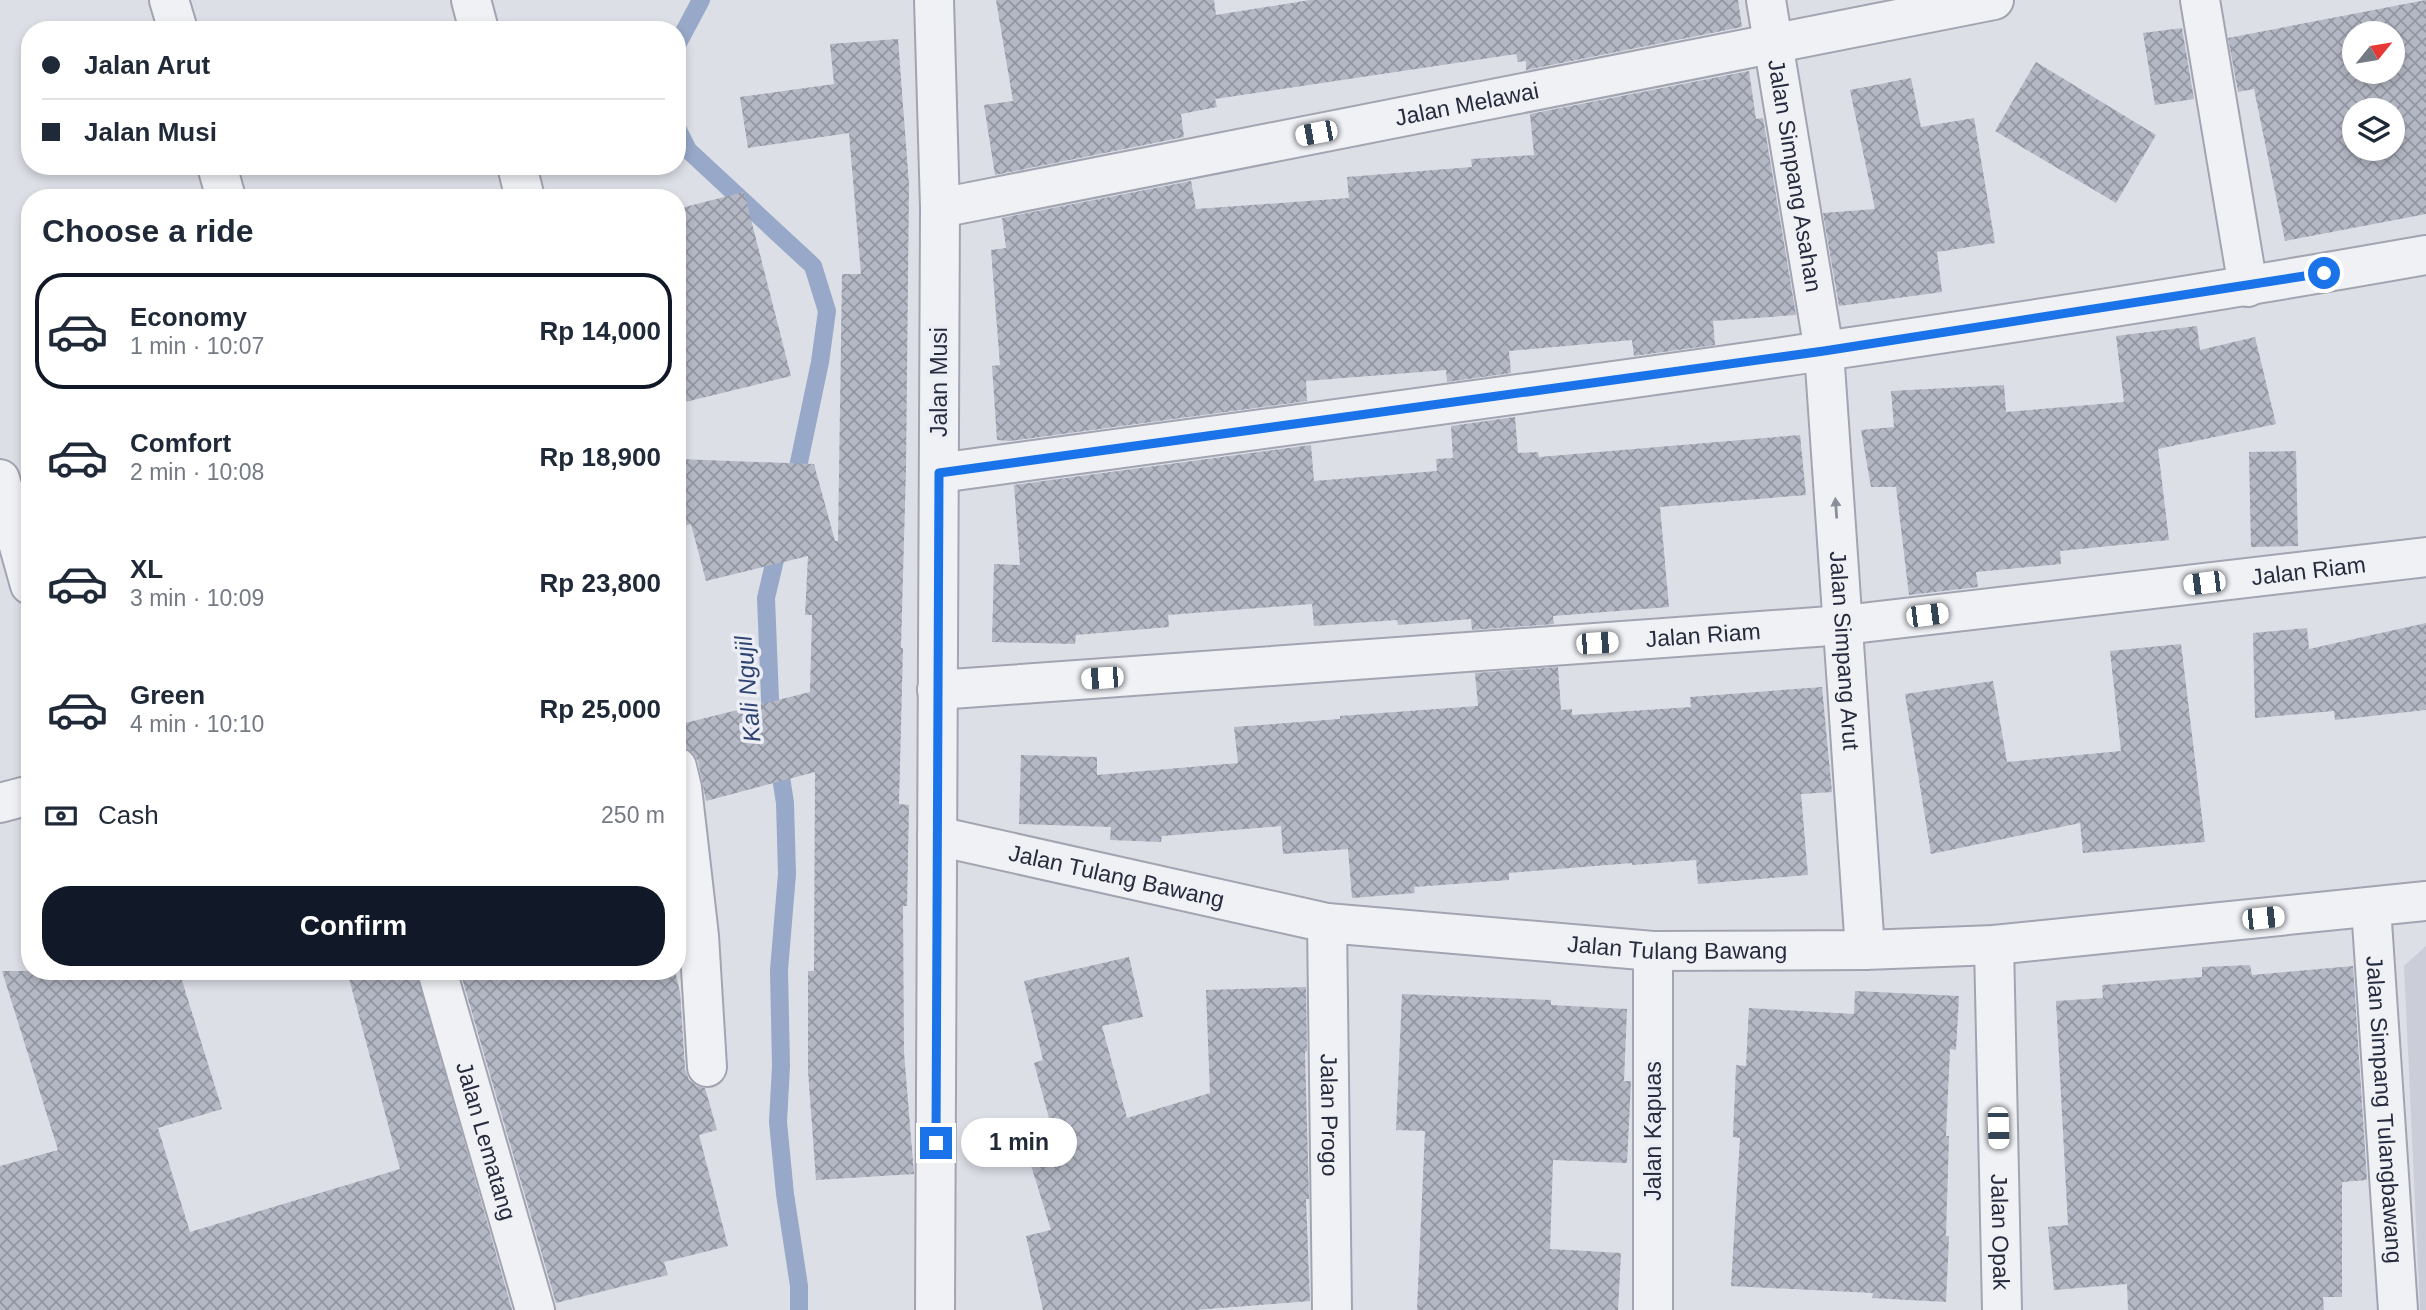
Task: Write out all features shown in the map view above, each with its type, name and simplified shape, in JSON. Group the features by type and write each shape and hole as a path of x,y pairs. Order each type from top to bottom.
{"street":[{"path":"169,0 175,21"},
{"path":"471,0 477,21"},
{"name":"Jalan Musi","path":"934,0 940,208 935,1310"},
{"name":"Jalan Simpang Asahan","path":"1766,0 1824,351"},
{"name":"Jalan Melawai","path":"940,208 1994,0"},
{"path":"2200,0 2248,287"},
{"path":"939,473 1824,351 2248,287 2426,255"},
{"name":"Jalan Simpang Arut","path":"1824,351 1865,950"},
{"path":"0,479 21,553"},
{"name":"Jalan Riam","path":"937,690 1844,625 2426,557"},
{"path":"0,803 21,797"},
{"path":"686,823 699,936 707,1067"},
{"name":"Jalan Tulang Bawang","path":"937,836 1327,923 1653,951 1865,950 1994,945 2426,901"},
{"name":"Jalan Simpang Tulangbawang","path":"2371,908 2398,1310"},
{"name":"Jalan Progo","path":"1327,923 1332,1310"},
{"name":"Jalan Opak","path":"1994,945 2002,1310"},
{"name":"Jalan Kapuas","path":"1653,951 1653,1310"},
{"name":"Jalan Lematang","path":"440,980 535,1310"}],"shaded area":[{"path":"2426,946 2426,1310 2420,1310 2404,966"}],"building":[{"path":"996,0 1214,0 1216,15 1310,0 1738,0 1742,27 1526,70 1526,61 1518,62 1516,54 1215,99 1217,107 1181,114 1184,137 995,175 984,105 1013,101"},
{"path":"2426,0 2426,214 2285,241 2254,89 2238,92 2228,38"},
{"path":"2182,28 2194,99 2155,105 2143,33"},
{"path":"898,39 909,185 899,804 909,805 907,906 903,906 904,1053 914,1174 816,1180 808,1071 808,971 814,971 815,772 706,801 698,761 686,748 686,723 810,692 812,615 805,615 808,556 706,581 691,524 686,525 686,459 814,464 835,541 838,541 842,274 861,274 849,133 748,148 740,97 834,84 830,44"},
{"path":"2036,62 2156,135 2116,203 1995,131"},
{"path":"1749,71 1756,119 1763,118 1796,315 1713,321 1715,345 1634,356 1632,340 1509,351 1511,373 1447,382 1446,370 1306,381 1307,401 1010,441 997,440 992,366 1000,365 991,250 1006,248 1002,218 1191,181 1196,209 1349,198 1347,177 1472,167 1471,159 1534,155 1530,114"},
{"path":"1911,78 1921,127 1974,118 1995,243 1937,252 1942,292 1839,306 1823,213 1875,209 1850,90"},
{"path":"744,192 791,376 686,402 686,207"},
{"path":"2197,326 2200,350 2255,337 2276,424 2158,449 2169,540 2060,551 2061,564 1976,572 1978,587 1909,595 1896,487 1871,487 1861,430 1894,427 1891,391 2004,385 2006,412 2124,402 2116,336"},
{"path":"1515,417 1518,453 1538,452 1539,457 1800,435 1806,495 1660,507 1669,607 1553,616 1554,624 1472,630 1471,619 1398,625 1397,620 1314,626 1312,604 1168,615 1169,627 1076,635 1075,644 992,642 994,564 1020,565 1014,485 1311,445 1314,481 1437,471 1436,459 1453,458 1451,426"},
{"path":"2296,451 2298,546 2251,547 2249,452"},
{"path":"2426,623 2426,710 2335,720 2334,711 2255,718 2253,633 2307,628 2309,649"},
{"path":"2181,644 2205,842 2083,853 2080,823 1931,854 1905,694 1993,681 2007,762 2121,751 2110,651"},
{"path":"1558,667 1561,710 1572,709 1572,715 1691,707 1690,697 1822,687 1832,792 1801,794 1808,875 1698,884 1696,860 1632,863 1509,873 1509,880 1414,887 1415,893 1352,898 1348,849 1283,854 1281,826 1162,836 1161,842 1110,840 1111,827 1019,824 1021,755 1097,757 1097,775 1238,763 1234,727 1478,706 1475,673"},
{"path":"1129,957 1143,1017 1102,1026 1127,1118 1210,1093 1206,990 1306,987 1309,1199 1306,1199 1310,1301 1196,1310 1043,1310 1026,1236 1051,1230 1026,1149 1055,1140 1034,1063 1043,1060 1024,981"},
{"path":"2250,965 2252,975 2353,966 2367,1180 2342,1182 2342,1297 2323,1297 2324,1310 2128,1310 2127,1284 2054,1290 2048,1227 2068,1225 2056,1001 2103,998 2102,985 2202,977 2202,967"},
{"path":"2,971 21,971 21,980 182,980 222,1109 158,1128 190,1232 400,1169 349,980 419,980 512,1310 0,1310 0,1166 58,1150"},
{"path":"463,980 677,980 685,1069 689,1080 705,1088 717,1130 699,1135 728,1246 664,1262 668,1275 556,1303"},
{"path":"1855,991 1959,996 1956,1050 1950,1049 1946,1136 1949,1136 1946,1236 1949,1236 1946,1302 1872,1298 1873,1293 1731,1286 1740,1138 1733,1137 1736,1065 1746,1066 1749,1008 1854,1014"},
{"path":"1402,994 1551,1000 1551,1005 1627,1009 1624,1081 1631,1081 1627,1163 1553,1160 1550,1249 1621,1253 1618,1310 1417,1310 1425,1131 1396,1130"}],"waterway":[{"name":"Kali Ngujil","path":"686,28 701,0"},
{"name":"Kali Ngujil","path":"686,146 813,266 827,311 820,362 794,486"},
{"name":"Kali Ngujil","path":"773,723 766,598 779,543"},
{"name":"Kali Ngujil","path":"778,758 785,803 787,874 779,970 781,1066 778,1122 785,1194 799,1286 799,1310"}],"route":[{"path":"936,1143 939,473 1824,351 2248,287 2324,273"}]}
